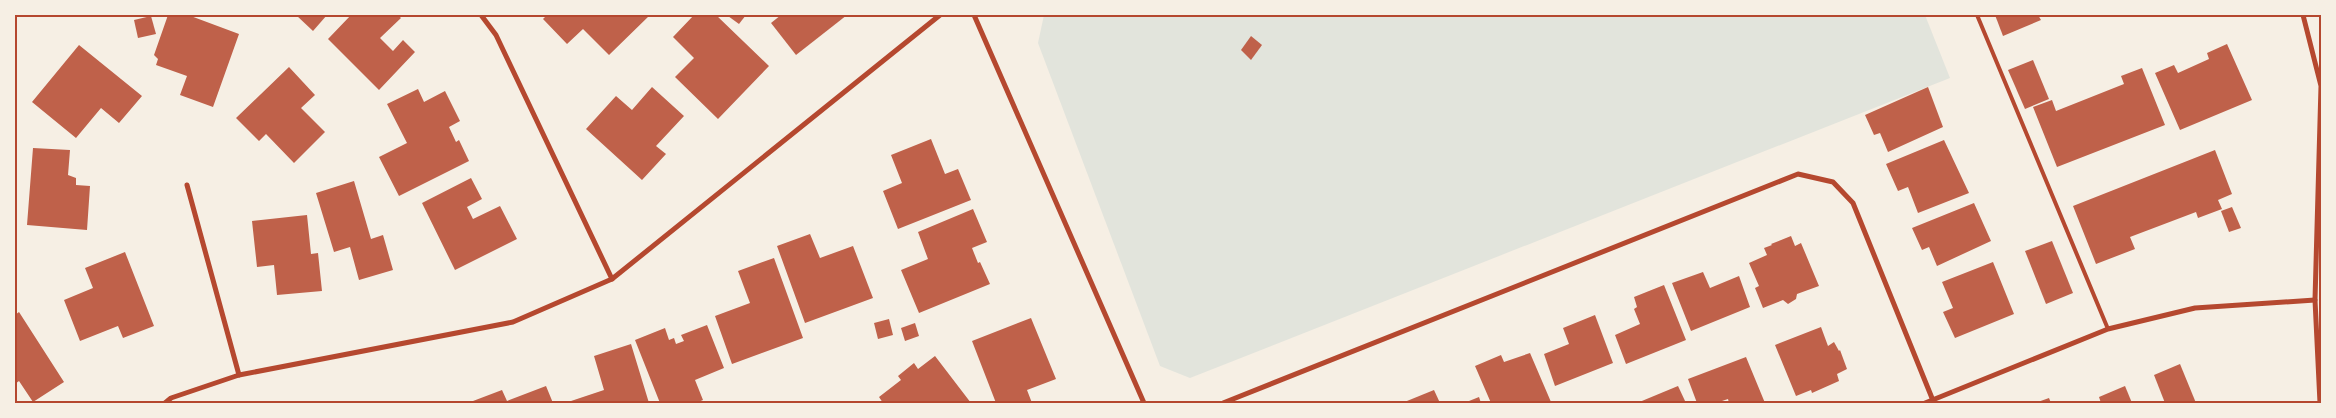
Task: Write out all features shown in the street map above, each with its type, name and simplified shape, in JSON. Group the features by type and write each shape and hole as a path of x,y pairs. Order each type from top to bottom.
{"street":[{"path":"481,15 496,35 612,279"},
{"path":"165,403 172,398 239,375 513,322 612,279 940,15"},
{"path":"974,15 1144,403"},
{"path":"2303,15 2321,86 2315,300 2320,403"},
{"path":"1223,403 1798,174 1833,182 1853,203 1933,401"},
{"path":"187,185 239,375"},
{"path":"1925,403 2108,329 2195,308 2315,300"}],"lane":[{"path":"1977,15 2108,329"}],"shaded area":[{"path":"1044,15 1925,15 1950,78 1190,378 1160,366 1038,43"}],"building":[{"path":"168,15 188,15 239,34 213,107 180,95 187,76 156,65 158,59 154,55"},
{"path":"296,15 327,15 313,31"},
{"path":"351,15 398,15 401,18 380,38 393,51 403,40 415,52 379,90 328,39"},
{"path":"547,15 650,15 609,55 583,29 567,44 543,19"},
{"path":"694,15 716,15 769,66 718,119 675,77 694,58 673,37"},
{"path":"729,15 746,15 739,24"},
{"path":"781,15 847,15 796,55 771,23"},
{"path":"1995,15 2038,15 2041,20 2003,36"},
{"path":"151,16 156,34 138,38 134,20"},
{"path":"1251,36 1262,45 1251,60 1241,50"},
{"path":"2227,44 2252,100 2180,130 2155,73 2174,65 2178,73 2209,59 2207,53"},
{"path":"79,45 142,96 119,123 101,108 76,138 32,102"},
{"path":"2033,60 2049,99 2025,109 2008,70"},
{"path":"289,67 315,95 301,108 325,132 294,163 266,134 259,141 236,118"},
{"path":"2142,68 2165,125 2057,167 2033,107 2052,100 2056,111 2124,84 2121,76"},
{"path":"652,87 684,116 656,146 666,154 642,180 586,129 616,96 632,110"},
{"path":"1928,87 1943,127 1888,152 1880,133 1874,135 1865,115"},
{"path":"418,89 424,102 445,91 460,121 449,127 456,142 459,140 469,161 399,196 379,157 407,143 387,104"},
{"path":"931,139 945,174 958,169 971,200 898,229 883,191 902,183 891,155"},
{"path":"1944,140 1969,193 1918,213 1908,187 1898,191 1886,164"},
{"path":"33,148 70,150 68,175 76,178 76,185 90,186 87,230 27,225"},
{"path":"2215,150 2232,194 2218,200 2222,209 2198,218 2196,212 2130,237 2135,249 2096,264 2073,206"},
{"path":"471,178 482,199 467,207 473,219 500,206 517,239 455,270 422,203"},
{"path":"354,181 371,239 383,235 393,270 359,280 350,247 334,252 316,193"},
{"path":"1974,203 1991,241 1937,266 1929,247 1922,250 1912,228"},
{"path":"2232,207 2241,228 2229,232 2221,211"},
{"path":"973,209 987,242 972,248 990,284 919,313 901,270 928,259 918,232"},
{"path":"307,215 311,254 318,253 322,291 277,295 274,265 257,267 252,221"},
{"path":"810,234 820,258 853,246 873,298 805,323 777,246"},
{"path":"1791,236 1795,246 1801,243 1819,286 1797,294 1796,299 1788,304 1783,300 1763,308 1755,288 1759,286 1749,263 1767,255 1764,248"},
{"path":"2052,241 2073,293 2046,304 2025,251"},
{"path":"125,252 154,326 123,338 118,326 80,341 64,300 93,288 85,268"},
{"path":"774,258 803,338 732,364 715,316 750,303 738,271"},
{"path":"1993,262 2014,314 1955,338 1943,312 1953,308 1942,282"},
{"path":"1703,272 1710,288 1739,276 1750,307 1691,331 1672,283"},
{"path":"1664,285 1686,340 1626,364 1615,335 1640,324 1634,309 1637,307 1634,297"},
{"path":"19,312 64,382 33,402 19,381 15,384 15,315"},
{"path":"1595,315 1613,363 1555,386 1544,354 1569,344 1563,328"},
{"path":"1031,318 1056,379 1027,390 1032,403 996,403 972,341"},
{"path":"889,319 893,335 878,339 874,323"},
{"path":"915,323 919,336 905,341 901,328"},
{"path":"707,325 724,368 695,380 703,400 696,403 660,403 635,340 665,328 669,340 674,338 676,344 684,341 681,335"},
{"path":"1821,327 1828,346 1834,342 1840,350 1847,369 1837,374 1839,381 1812,393 1811,390 1796,396 1775,345"},
{"path":"631,344 649,403 571,403 571,401 604,390 594,356"},
{"path":"1530,353 1551,402 1491,403 1475,366 1501,355 1504,362"},
{"path":"935,356 971,403 883,403 879,397 901,380 898,376 914,363 918,369"},
{"path":"1746,357 1765,403 1729,403 1728,399 1716,403 1697,403 1688,379"},
{"path":"2180,364 2196,403 2165,403 2154,375"},
{"path":"546,386 553,403 474,403 473,401 502,390 507,401"},
{"path":"1678,386 1686,403 1637,403"},
{"path":"2125,386 2132,403 2101,403 2099,397"},
{"path":"1434,390 1440,403 1402,403"},
{"path":"1479,397 1481,403 1464,403"},
{"path":"2049,398 2051,403 2035,403"}]}
